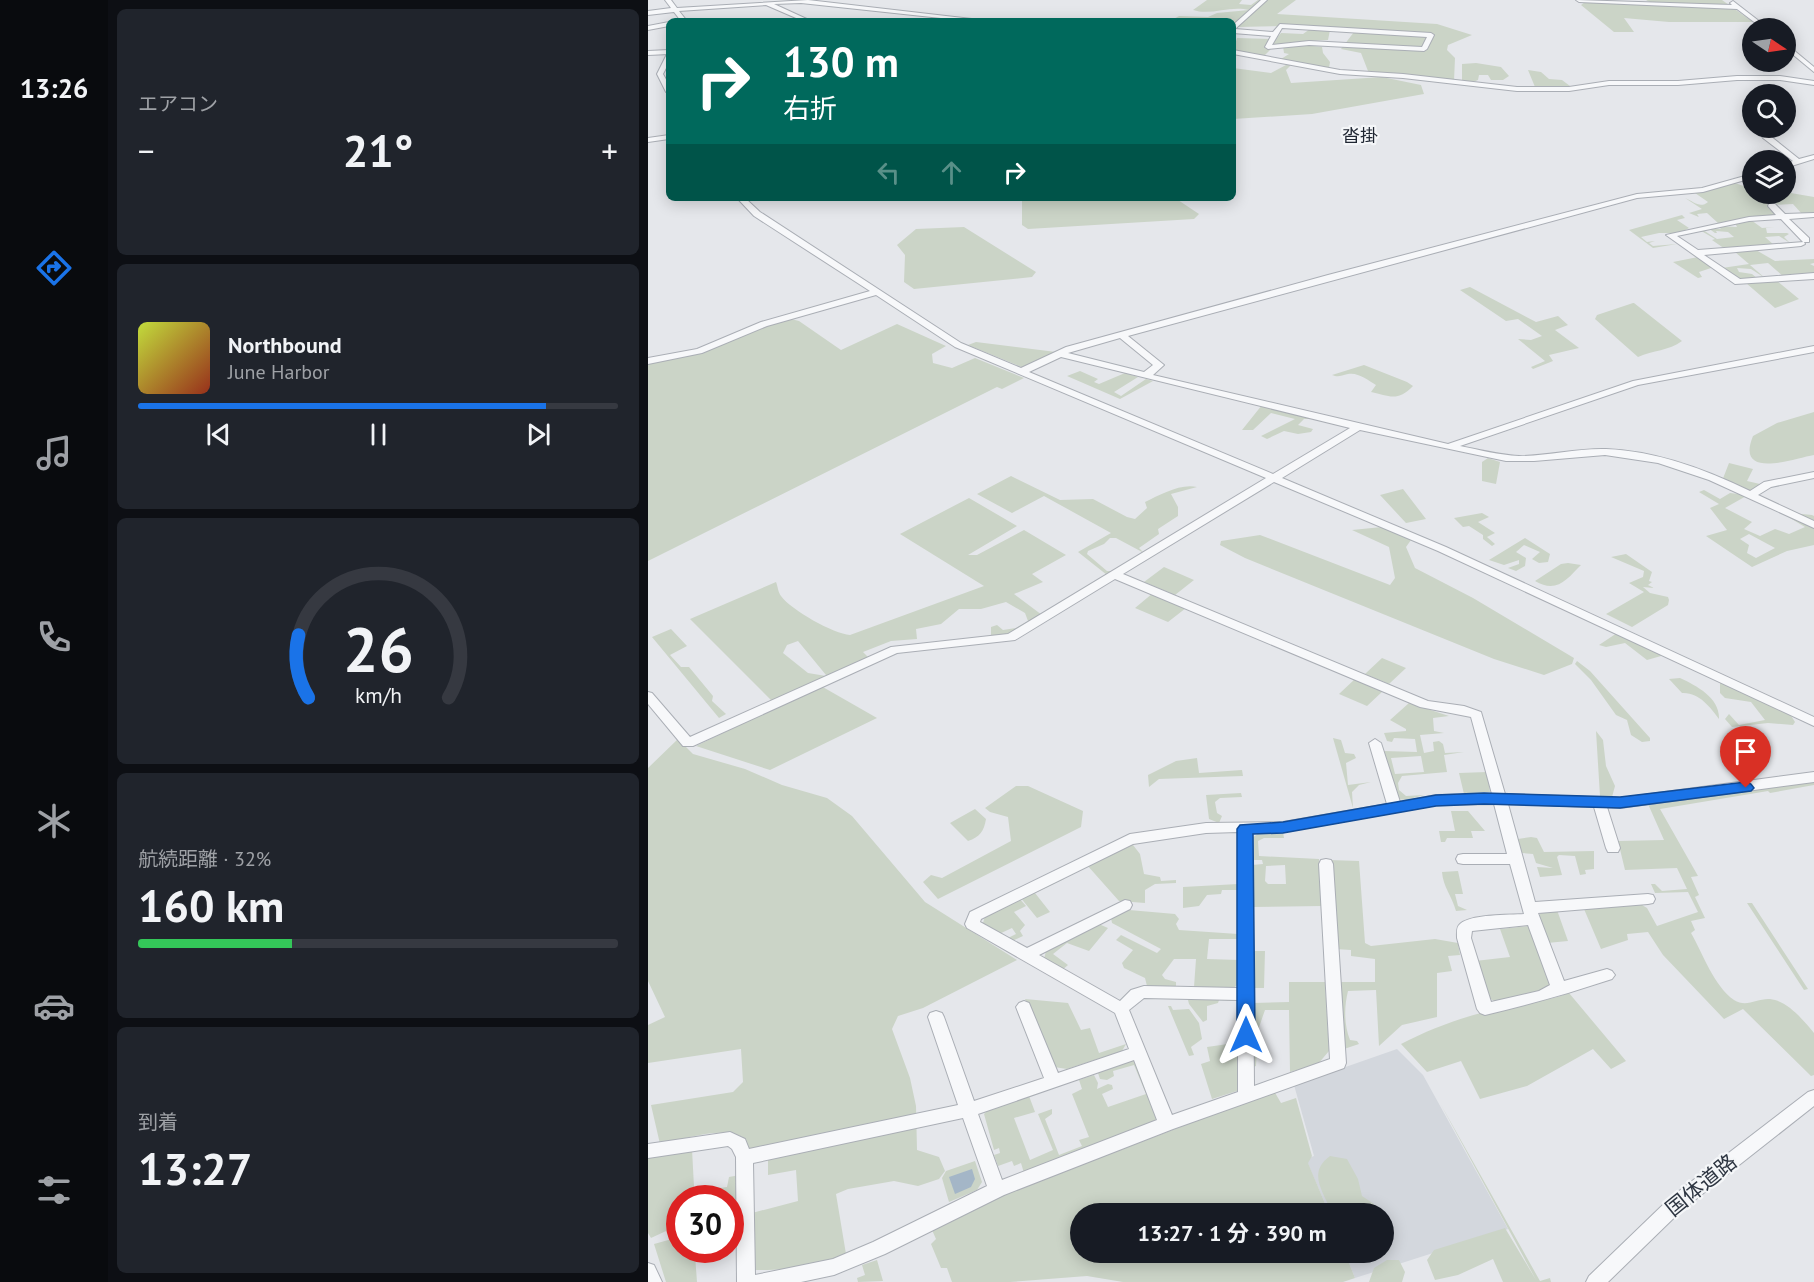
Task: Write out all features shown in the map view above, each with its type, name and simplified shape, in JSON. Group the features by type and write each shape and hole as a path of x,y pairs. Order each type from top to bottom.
{"street":[{"path":"668,0 681,18"},
{"path":"1236,27 1264,0"},
{"path":"1580,0 1739,7"},
{"path":"1730,0 1753,18"},
{"path":"648,14 674,9 822,2 960,18"},
{"path":"765,3 801,18"},
{"path":"648,28 666,25"},
{"path":"1280,26 1431,35 1424,49 1309,43 1268,46 1275,34 1280,26"},
{"path":"1236,30 1275,34"},
{"path":"648,53 666,54"},
{"path":"1236,53 1341,72 1403,76 1517,89 1569,89 1609,83 1678,83 1737,78 1780,78 1814,83"},
{"path":"1796,54 1814,70"},
{"path":"666,61 660,74 666,86"},
{"path":"648,140 666,137"},
{"path":"1768,138 1798,162 1814,157"},
{"path":"1021,372 1058,353 1629,198 1703,190 1742,179"},
{"path":"744,201 758,214 958,345 1442,549 1814,722"},
{"path":"1772,206 1808,243"},
{"path":"1814,215 1749,219 1670,233 1738,282 1814,276"},
{"path":"1696,253 1808,243"},
{"path":"648,361 699,351 764,324 877,292"},
{"path":"1122,335 1159,365 1145,376"},
{"path":"1451,446 1636,383 1814,349"},
{"path":"1058,353 1145,376 1506,458 1604,452 1624,453 1682,467 1752,494 1814,525"},
{"path":"648,696 688,743 895,650 987,642 1011,637 1360,426"},
{"path":"1752,494 1768,484 1814,475"},
{"path":"1116,575 1336,665 1434,708 1466,710 1477,715 1531,914 1559,988"},
{"path":"1375,743 1395,808"},
{"path":"1167,1124 1121,1009 972,924 975,916 1130,839 1206,828 1283,827 1436,800 1599,802 1658,800 1814,777"},
{"path":"1599,802 1613,848"},
{"path":"1245,829 1246,1095"},
{"path":"1463,859 1516,859"},
{"path":"759,1282 834,1266 879,1248 997,1191 1167,1124 1338,1063 1326,864"},
{"path":"1607,975 1559,988 1542,996 1485,1009 1464,938 1465,928 1472,924 1531,914 1648,899"},
{"path":"1026,955 1125,905"},
{"path":"1121,1009 1136,994 1144,992 1246,994"},
{"path":"1024,1007 1053,1081"},
{"path":"936,1017 997,1191"},
{"path":"744,1157 968,1109 1139,1052"},
{"name":"国体道路","path":"1594,1282 1676,1204 1814,1097"},
{"path":"648,1151 730,1139 739,1144 744,1157 746,1282"},
{"path":"648,1271 653,1282"}],"shaded area":[{"path":"1207,0 1242,0 1239,4 1251,5 1258,0 1296,0 1277,14 1437,24 1472,35 1448,45 1447,50 1455,58 1454,81 1368,71 1361,53 1341,49 1354,32 1330,30 1328,40 1306,41 1305,45 1322,47 1323,53 1330,62 1329,68 1281,59 1289,54 1284,53 1283,46 1273,47 1264,56 1236,51 1237,38 1276,39 1281,33 1303,34 1310,29 1289,26 1238,27 1236,27 1236,18 1176,18 1179,16 1208,17 1217,13 1249,10 1200,12 1193,10"},
{"path":"1646,0 1722,0 1747,18 1742,18 1742,22 1669,22 1624,18 1634,32 1614,32 1581,5 1585,2 1653,4"},
{"path":"1476,63 1501,67 1509,76 1503,80 1491,80 1488,75 1479,75 1478,80 1471,83 1462,82 1462,64"},
{"path":"1286,65 1291,65 1286,70 1291,83 1382,77 1421,85 1424,94 1312,114 1236,119 1236,68 1271,73"},
{"path":"1528,70 1541,72 1549,79 1562,80 1570,86 1535,87"},
{"path":"1735,183 1742,185 1742,204 1793,204 1772,205 1778,215 1718,223 1707,213 1697,214 1699,217 1689,213 1702,209 1685,198 1699,205 1708,202 1695,193"},
{"path":"1796,194 1814,197 1814,214 1786,216 1784,214 1802,214 1793,204 1796,204"},
{"path":"1022,201 1180,201 1199,214 1194,219 1028,229 1022,225"},
{"path":"1682,215 1685,218 1677,220 1689,228 1676,235 1680,240 1674,233 1659,233 1641,237 1647,242 1655,241 1649,243 1653,246 1677,244 1653,248 1629,230"},
{"path":"1751,220 1762,228 1775,227 1766,228 1767,233 1789,234 1784,237 1790,243 1779,236 1765,237 1774,245 1725,249 1712,240 1715,239 1698,229 1717,239 1734,237 1728,232 1716,231 1715,233 1708,228 1737,227 1735,223"},
{"path":"964,227 1036,272 1032,277 914,289 904,282 905,255 897,245 916,229"},
{"path":"1756,250 1775,261 1814,259 1814,263 1810,264 1814,266 1814,275 1784,277 1768,263 1750,265 1765,278 1751,269 1737,268 1739,272 1752,274 1758,279 1739,280 1722,268 1749,264 1735,252"},
{"path":"1698,257 1714,267 1699,272 1702,277 1698,278 1673,262"},
{"path":"1777,281 1799,299 1775,308 1746,283"},
{"path":"1470,287 1536,322 1558,316 1568,325 1555,330 1579,348 1549,355 1553,361 1533,369 1531,367 1545,361 1518,339 1531,340 1542,336 1518,319 1506,321 1460,290"},
{"path":"1634,303 1682,341 1672,347 1638,357 1595,319 1597,315"},
{"path":"787,318 799,321 841,350 897,324 946,346 932,354 933,363 952,368 975,358 1024,378 1002,389 997,387 648,561 648,361 699,351"},
{"path":"976,342 1057,353 1024,368 968,345"},
{"path":"1364,365 1413,386 1398,396 1388,396 1371,392 1376,385 1359,375 1332,375"},
{"path":"1080,371 1098,379 1094,382 1099,384 1125,373 1138,377 1114,392 1121,396 1146,379 1153,381 1120,399 1067,376"},
{"path":"1262,405 1319,419 1304,419 1298,425 1313,429 1311,432 1298,434 1284,431 1267,439 1261,436 1295,419 1271,413 1253,430 1242,430"},
{"path":"1814,412 1814,455 1769,463 1759,462 1752,458 1750,450 1753,436 1777,423"},
{"path":"1488,458 1500,462 1496,484 1482,481 1482,462"},
{"path":"1729,463 1753,469 1747,481 1760,484 1749,491 1722,481"},
{"path":"1011,476 1060,500 1093,499 1135,519 1147,508 1145,502 1177,488 1197,487 1171,494 1178,507 1178,516 1158,529 1159,534 1139,548 1144,553 1116,538 1110,538 1104,544 1088,551 1087,554 1107,571 1116,571 1107,575 1078,552 1111,533 1044,496 1012,513 977,494"},
{"path":"1403,489 1426,519 1406,523 1380,495"},
{"path":"1704,490 1720,499 1730,493 1748,495 1725,508 1752,522 1744,529 1760,536 1775,529 1789,534 1805,527 1785,515 1792,513 1812,515 1814,516 1814,545 1787,551 1752,567 1706,536 1727,530 1710,508 1719,504 1699,492","holes":["1749,534 1775,548 1756,558 1747,553 1749,545 1740,539"]},
{"path":"969,498 1017,526 968,555 977,555 1024,530 1066,555 1032,574 1043,582 1014,594 1042,615 1011,635 991,638 991,627 997,625 1003,630 1016,628 1028,621 1025,613 1006,602 981,609 959,609 941,624 916,629 917,639 891,641 863,652 869,658 774,703 690,619 776,582 781,596 794,608 824,626 850,635 984,586 900,534","holes":["798,641 826,675 808,673 783,653 787,645"]},
{"path":"1482,513 1489,517 1478,522 1495,533 1487,537 1495,544 1492,546 1483,539 1483,535 1469,526 1463,527 1454,518"},
{"path":"1382,527 1411,540 1406,547 1415,568 1473,598 1574,658 1572,664 1544,675 1494,659 1245,558 1220,545 1221,541 1260,535 1390,585 1395,578 1389,547 1352,530"},
{"path":"1525,538 1550,554 1548,562 1539,563 1532,559 1540,552 1524,545 1516,552 1526,558 1525,566 1516,571 1508,568 1519,564 1519,560 1504,565 1489,560"},
{"path":"1626,554 1652,572 1649,581 1652,582 1648,585 1654,588 1643,587 1650,593 1668,597 1669,600 1668,605 1632,627 1606,614 1644,592 1629,583 1643,577 1644,571 1611,557"},
{"path":"1561,564 1581,565 1561,583 1550,586 1535,581"},
{"path":"1164,567 1194,580 1175,595 1144,582"},
{"path":"1153,593 1186,608 1168,622 1135,608"},
{"path":"671,629 687,646 670,655 681,667 689,667 713,696 712,701 726,714 719,718 652,637"},
{"path":"1617,633 1661,656 1647,660 1625,643 1606,647 1599,645"},
{"path":"1382,658 1406,668 1389,684 1365,674"},
{"path":"1577,661 1590,671 1650,738 1650,741 1642,742 1631,735 1627,720 1616,715 1591,680 1575,664"},
{"path":"1356,678 1383,691 1367,706 1339,694"},
{"path":"1680,678 1712,699 1719,719 1704,701 1694,695 1682,693 1669,679"},
{"path":"1720,682 1790,714 1795,722 1793,725 1768,723 1732,727 1725,719 1729,714 1739,725 1765,720 1751,702 1725,698 1720,693"},
{"path":"821,686 877,718 770,770 696,746"},
{"path":"1409,703 1449,716 1433,718 1434,731 1444,733 1420,735 1424,753 1434,751 1433,742 1439,741 1443,744 1445,753 1464,752 1444,755 1447,772 1402,776 1398,783 1399,790 1406,796 1424,795 1406,800 1399,799 1383,751 1417,752 1415,739 1394,738 1392,742 1387,741 1384,733 1406,731 1390,720","holes":["1421,756 1424,772 1395,774 1391,758"]},
{"path":"1596,731 1603,740 1606,766 1615,786 1612,797 1600,796"},
{"path":"1333,738 1341,740 1345,753 1354,754 1356,758 1346,763 1348,785 1371,782 1359,785 1352,792 1353,808"},
{"path":"678,739 693,754 745,769 782,785 827,798 852,816 925,902 1017,960 923,1008 898,1016 892,1029 910,1078 916,1106 917,1150 939,1157 945,1171 939,1179 918,1186 894,1181 848,1189 836,1194 846,1254 824,1263 789,1269 753,1270 752,1213 798,1201 796,1170 768,1175 768,1148 746,1150 743,1137 723,1133 702,1134 660,1144 651,1105 733,1092 743,1082 741,1049 648,1063 648,1025 665,1017 648,981 648,768"},
{"path":"1197,758 1199,773 1242,770 1243,776 1159,779 1149,787 1148,775 1176,761"},
{"path":"1487,772 1490,792 1464,794 1459,773"},
{"path":"1814,781 1814,785 1770,793 1768,791 1660,809 1698,876 1691,877 1699,895 1695,897 1705,918 1691,921 1695,930 1691,933 1710,969 1721,987 1734,1000 1748,1003 1770,999 1783,1003 1800,1017 1814,1033 1814,1075 1811,1076 1743,1009 1724,1019 1663,955 1648,932 1627,934 1628,940 1601,949 1584,909 1642,905 1647,908 1657,926 1698,912 1688,892 1655,893 1651,884 1655,884 1662,891 1687,889 1677,868 1625,870 1618,841 1664,840 1648,804"},
{"path":"1016,786 1028,786 1083,811 1081,827 938,899 923,882 931,875 942,878 1011,841 1008,817 990,812 985,808"},
{"path":"1241,793 1242,797 1220,798 1215,802 1217,813 1222,816 1219,823 1209,819 1206,795"},
{"path":"975,809 986,819 983,830 976,838 968,841 950,823"},
{"path":"1451,811 1468,811 1485,831 1471,831 1473,838 1447,838 1445,842 1441,842 1439,831 1455,831"},
{"path":"1283,832 1284,838 1264,838 1258,841 1259,856 1319,859 1322,906 1252,907 1252,865 1263,864 1262,860 1252,860 1252,838 1259,833","holes":["1285,865 1286,884 1268,884 1265,881 1266,866"]},
{"path":"1537,838 1544,852 1594,851 1594,869 1585,870 1586,874 1580,875 1575,856 1559,855 1557,857 1562,875 1540,877 1537,867 1553,868 1536,863 1533,854 1522,853 1518,839"},
{"path":"1133,845 1140,854 1144,874 1160,877 1161,881 1176,880 1176,883 1155,884 1145,890 1145,903 1119,901 1087,865"},
{"path":"1329,860 1359,861 1365,943 1371,946 1435,939 1458,943 1460,955 1448,956 1452,971 1437,973 1437,1017 1402,1025 1379,1046 1376,990 1348,991 1345,1010 1347,1028 1350,1040 1357,1041 1359,1044 1341,1050 1338,982 1375,982 1375,959 1351,956 1351,950 1335,949"},
{"path":"1458,871 1463,894 1455,894 1458,906 1467,910 1456,911 1442,872"},
{"path":"1062,877 1064,879 1035,893 1050,912 1037,918 1020,897"},
{"path":"1238,884 1238,890 1222,890 1221,894 1207,895 1199,906 1183,908 1183,887"},
{"path":"1019,898 1026,906 1014,912 1025,925 1020,931 1023,936 1012,941 1008,938 1016,934 1012,928 999,934 983,923 985,916"},
{"path":"1747,903 1752,903 1808,989 1804,990"},
{"path":"1129,910 1175,914 1179,919 1176,924 1179,930 1238,934 1237,939 1209,939 1207,959 1239,960 1239,984 1233,988 1194,987 1196,959 1174,959 1162,975 1165,979 1176,982 1176,986 1147,986 1145,978 1124,968 1122,963 1133,950 1116,940 1121,935 1157,953 1161,949 1112,923 1111,918"},
{"path":"1543,910 1557,910 1568,941 1547,943 1538,917"},
{"path":"1101,925 1108,928 1089,951 1067,943 1053,954 1068,965 1061,971 1044,959 1046,951 1091,926"},
{"path":"1529,926 1551,984 1549,989 1497,1002 1488,998 1475,961 1510,957 1500,929"},
{"path":"1253,951 1265,951 1264,988 1253,988"},
{"path":"1289,982 1325,982 1329,1051 1318,1064 1290,1072 1289,1010 1265,1010 1258,1030 1256,1066 1251,1068 1253,1003 1289,1002"},
{"path":"1569,993 1626,1061 1611,1069 1593,1049 1527,1086 1480,1099 1461,1061 1427,1072 1401,1044 1436,1028 1472,1016"},
{"path":"1187,996 1234,998 1233,1001 1219,1000 1218,1003 1207,1006 1207,1020 1203,1022 1189,1004"},
{"path":"1025,999 1068,1003 1081,1030 1090,1028 1099,1053 1126,1044 1122,1051 1067,1069 1054,1067"},
{"path":"1168,1006 1171,1006 1173,1010 1189,1009 1199,1023 1202,1039 1191,1047 1194,1055 1189,1056"},
{"path":"1228,1044 1237,1046 1237,1091 1212,1099 1201,1064 1210,1061 1207,1047"},
{"path":"1397,1049 1423,1075 1508,1229 1355,1278 1349,1263 1394,1263 1394,1203 1325,1203 1306,1159 1314,1156 1294,1085"},
{"path":"1132,1061 1138,1062 1158,1118 1155,1123 1024,1173 1021,1163 1014,1166 1012,1161 998,1166 994,1155 1000,1153 999,1148 994,1150 984,1114 988,1110 1029,1096 1035,1112 1014,1118 1030,1160 1053,1150 1038,1114 1052,1109 1052,1114 1045,1119 1059,1155 1082,1146 1079,1140 1089,1137 1072,1094 1082,1089 1079,1080 1094,1075 1098,1083 1097,1089 1108,1084 1112,1085 1113,1089 1102,1094 1108,1107 1146,1094 1134,1065 1113,1071 1114,1076 1107,1080 1100,1079 1098,1073"},
{"path":"1274,1091 1281,1103 1296,1098 1312,1156 1308,1163 1325,1203 1070,1203 1070,1263 1349,1263 1355,1278 1343,1282 1123,1282 1087,1276 1010,1282 952,1282 947,1268 941,1268 931,1244 936,1239 932,1230 995,1198"},
{"path":"1440,1103 1540,1281 1550,1278 1551,1282 1503,1282 1493,1259 1458,1275 1435,1280 1427,1260 1434,1250 1505,1228 1536,1280"},
{"path":"692,1149 694,1185 666,1185 666,1231 651,1238 648,1233 648,1157"},
{"path":"1330,1156 1347,1159 1358,1179 1362,1196 1372,1203 1327,1203 1318,1176 1323,1162"},
{"path":"975,1161 982,1182 977,1190 949,1202 942,1178 946,1171"},
{"path":"740,1175 740,1185 727,1185 729,1177"},
{"path":"666,1241 666,1263 696,1263 697,1282 666,1282 654,1244"},
{"path":"877,1260 883,1281 858,1282 857,1278 865,1275 862,1265"},
{"path":"1394,1260 1399,1260 1405,1272 1402,1282 1369,1282 1374,1268 1382,1263 1394,1263"}],"water":[{"path":"972,1169 975,1179 971,1187 955,1194 949,1177"}],"district":[{"name":"沓掛","path":"1360,135"}],"route":[{"path":"1246,1035 1245,829 1283,827 1436,800 1484,798 1620,803 1746,788"}]}
